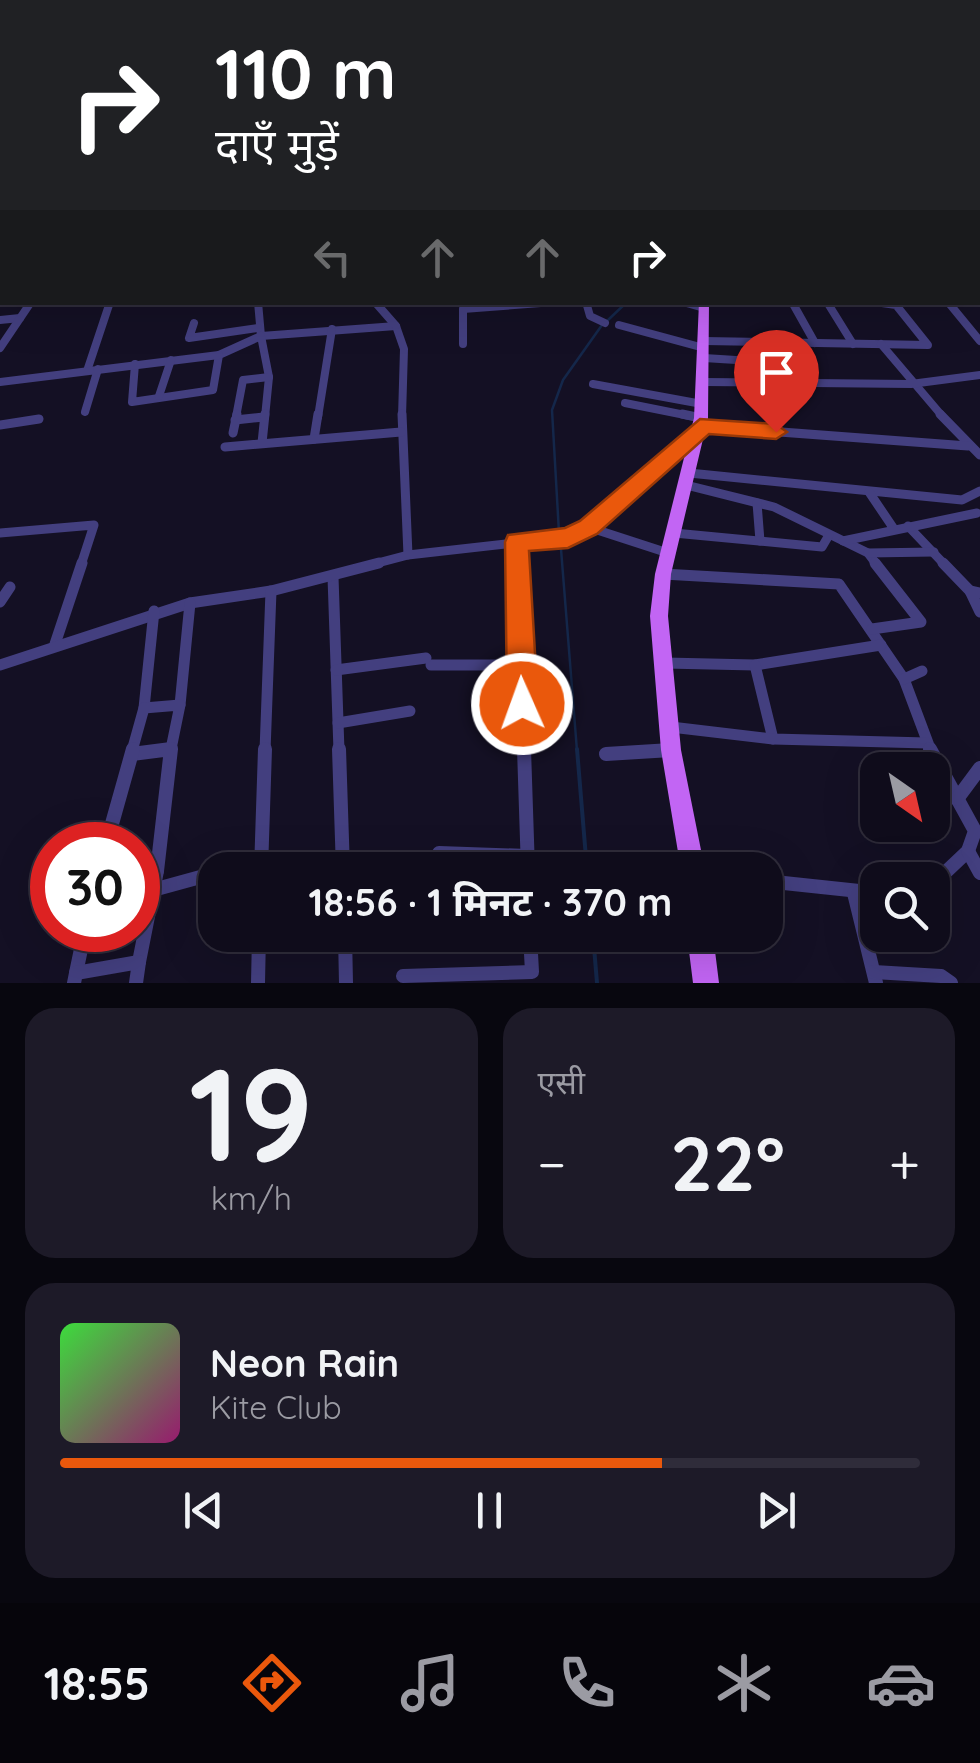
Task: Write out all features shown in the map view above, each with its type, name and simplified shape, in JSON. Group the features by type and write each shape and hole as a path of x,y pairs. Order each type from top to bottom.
{"main road":[{"path":"690,852 660,663 663,574 700,421 704,305"},
{"path":"702,952 706,983"}],"street":[{"path":"0,348 28,305"},
{"path":"87,371 109,305"},
{"path":"258,305 259,332 269,377 262,443"},
{"path":"378,305 396,326 404,349 401,432 408,555"},
{"path":"463,344 463,309 468,306 534,305"},
{"path":"587,305 590,316 605,322 601,315"},
{"path":"794,305 815,344"},
{"path":"828,305 852,344"},
{"path":"704,349 815,344 928,345 898,305"},
{"path":"950,305 980,342"},
{"path":"0,320 20,318"},
{"path":"194,322 189,338 396,326"},
{"path":"964,322 980,322"},
{"path":"619,325 752,361 766,385"},
{"path":"314,439 332,329"},
{"path":"0,382 220,354 259,332"},
{"path":"881,344 911,384 980,455"},
{"path":"135,364 132,402 213,390 220,354"},
{"path":"160,396 171,360"},
{"path":"85,412 98,369"},
{"path":"703,382 911,384 980,375"},
{"path":"233,433 243,380 269,377"},
{"path":"594,384 700,421"},
{"path":"624,403 700,421 968,446"},
{"path":"235,420 264,417"},
{"path":"0,425 39,419"},
{"path":"0,665 154,611 271,591 408,555 568,538 588,528 700,421"},
{"path":"225,447 401,432"},
{"path":"687,479 962,500 980,492"},
{"path":"687,479 757,503 868,553 934,552"},
{"path":"869,492 894,529"},
{"path":"962,500 978,514"},
{"path":"757,503 760,542"},
{"path":"840,541 978,514"},
{"path":"0,533 94,524 55,644"},
{"path":"908,526 975,592 980,612"},
{"path":"588,528 668,553"},
{"path":"674,533 822,547 828,535"},
{"path":"517,542 528,852"},
{"path":"868,553 921,622 872,629"},
{"path":"663,574 839,584 904,679 927,743 978,831 968,851 950,868"},
{"path":"334,577 342,852"},
{"path":"0,602 10,586"},
{"path":"261,852 271,591"},
{"path":"160,845 190,603"},
{"path":"113,822 144,708 154,611"},
{"path":"660,663 756,664 881,645"},
{"path":"336,670 429,662 521,665"},
{"path":"756,664 773,740"},
{"path":"904,679 922,672"},
{"path":"144,708 180,705"},
{"path":"338,723 410,711"},
{"path":"668,726 773,740 927,743"},
{"path":"132,754 171,749"},
{"path":"606,754 671,750"},
{"path":"957,799 980,768"},
{"path":"968,851 980,873"},
{"path":"160,888 198,878"},
{"path":"783,883 860,893"},
{"path":"854,893 875,977 945,981"},
{"path":"81,952 75,978 139,962"},
{"path":"136,983 141,952"},
{"path":"258,983 259,952"},
{"path":"345,952 346,983"},
{"path":"403,976 532,978 531,952"},
{"path":"707,952 720,983"}],"waterway":[{"path":"608,320 624,305"},
{"path":"559,533 552,410 563,380 602,325"},
{"path":"561,549 577,751"},
{"path":"577,749 586,852"},
{"path":"594,952 597,983"}],"route":[{"path":"522,704 517,542 568,538 588,528 698,436 700,426 776,432"}]}
